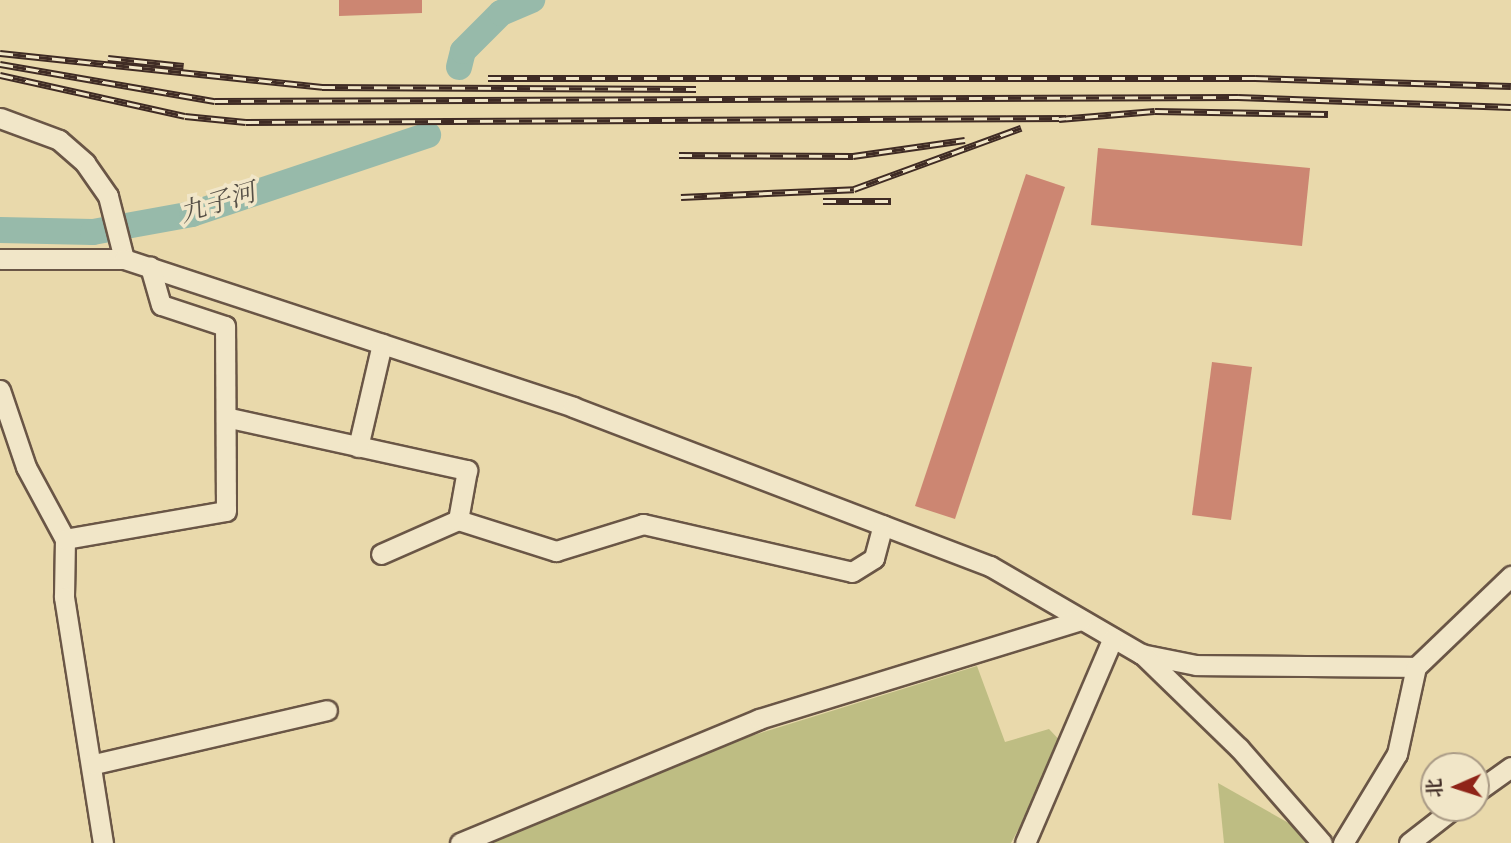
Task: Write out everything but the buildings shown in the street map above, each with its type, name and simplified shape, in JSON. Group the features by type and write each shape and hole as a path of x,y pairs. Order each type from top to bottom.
{"street":[{"path":"0,118 59,140 108,196 124,258"},
{"path":"0,258 124,258 573,407 990,566 1141,653 1196,665 1416,667"},
{"path":"65,539 226,511 230,418 225,326 162,304 150,267"},
{"path":"358,446 382,344"},
{"path":"0,390 26,467 65,539 64,597 94,764 103,843"},
{"path":"230,418 467,470 458,520"},
{"path":"382,554 458,520 556,551 643,524 852,572 874,558 883,525"},
{"path":"1343,843 1397,754 1416,667 1511,576"},
{"path":"460,843 759,719 1081,620"},
{"path":"1025,843 1113,638"},
{"path":"1141,653 1239,748 1322,843"},
{"path":"94,764 327,710"},
{"path":"1490,782 1511,767"},
{"path":"1409,843 1436,822"}],"shaded area":[{"path":"977,666 1005,742 1049,729 1064,745 1011,843 489,843 680,758"},
{"path":"1218,783 1294,826 1308,843 1224,843"}],"waterway":[{"name":"九子河","path":"459,67 463,51 501,13 532,0"},
{"name":"九子河","path":"0,230 93,232 192,214 428,135"}],"railway":[{"path":"0,53 322,87 696,89"},
{"path":"108,58 184,66"},
{"path":"0,64 215,101 1238,97 1511,107"},
{"path":"0,75 185,116 246,122 1066,118"},
{"path":"488,78 1255,78 1511,86"},
{"path":"1059,119 1155,111 1328,114"},
{"path":"681,197 854,189 1021,128"},
{"path":"679,155 853,156 965,140"},
{"path":"823,201 891,201"}]}
